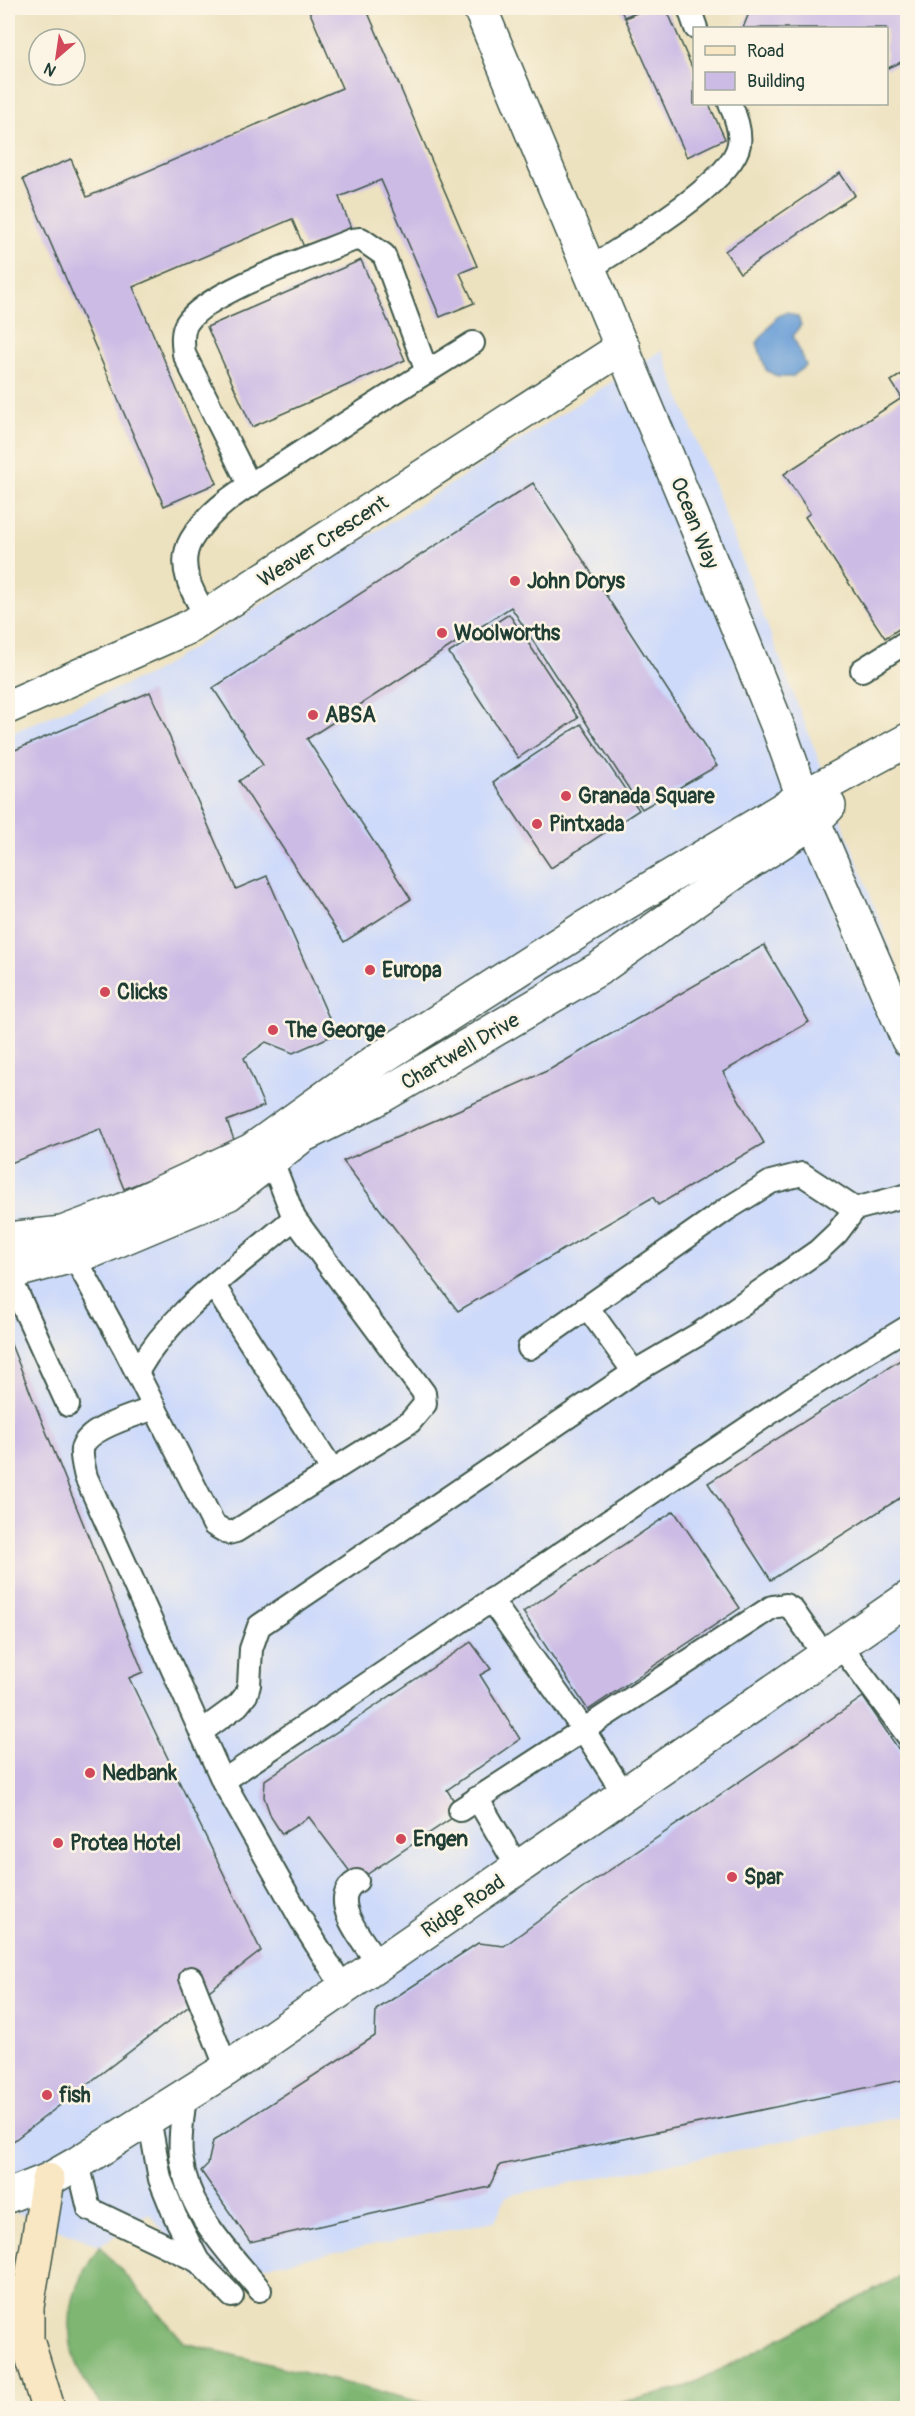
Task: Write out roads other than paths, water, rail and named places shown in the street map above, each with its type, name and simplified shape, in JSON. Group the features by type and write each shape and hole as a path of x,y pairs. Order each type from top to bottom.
{"street":[{"name":"Ocean Way","path":"480,8 622,347 780,732 809,809 906,1030"},
{"name":"Weaver Crescent","path":"8,707 168,638 206,616 622,347"},
{"name":"Chartwell Drive","path":"8,1273 68,1245 148,1229 228,1194 272,1148 379,1059 584,928 809,809 874,760 908,740"},
{"name":"Chartwell Drive","path":"8,1239 68,1245"},
{"name":"Ridge Road","path":"8,2196 48,2180 78,2163 227,2069 908,1598"},
{"path":"47,2409 27,2340 27,2307 48,2180"},
{"path":"8,2358 47,2409"}],"lane":[{"path":"689,8 696,27"},
{"path":"589,269 682,208 732,162 739,144 739,133 730,105"},
{"path":"250,486 184,354 183,332 188,321 207,304 229,292 352,240 361,239 384,255 427,372"},
{"path":"206,616 190,590 185,566 190,542 209,518 250,486 473,343"},
{"path":"862,670 908,641"},
{"path":"68,1245 137,1372 214,1525 221,1530 236,1532 410,1422 425,1404 424,1393 294,1218 272,1148"},
{"path":"529,1348 727,1209 771,1182 802,1174 855,1209"},
{"path":"201,1732 238,1705 246,1695 249,1685 251,1649 259,1626 634,1372 699,1334 818,1251 837,1233 855,1209 908,1195"},
{"path":"137,1372 162,1334 294,1218"},
{"path":"8,1273 68,1405"},
{"path":"214,1286 333,1471"},
{"path":"588,1308 634,1372"},
{"path":"223,1780 798,1394 908,1327"},
{"path":"155,1408 96,1431 86,1440 82,1460 102,1515 223,1780 306,1928 343,1987"},
{"path":"491,1600 583,1729 624,1794"},
{"path":"518,1868 469,1804 777,1605 785,1605 792,1610 832,1650 908,1736"},
{"path":"357,1881 349,1886 344,1895 346,1909 378,1963"},
{"path":"191,1978 227,2069"},
{"path":"185,2096 181,2156 192,2199 218,2242 260,2290"},
{"path":"149,2118 160,2179 175,2216 198,2261 232,2296"},
{"path":"78,2163 89,2210 198,2261"}],"water":[{"path":"787,312 798,317 801,325 793,336 806,365 792,377 778,377 766,370 757,343 777,317"}],"place":[{"name":"John Dorys","path":"515,581"},
{"name":"Woolworths","path":"442,633"},
{"name":"ABSA","path":"313,715"},
{"name":"Granada Square","path":"566,796"},
{"name":"Pintxada","path":"537,824"},
{"name":"Europa","path":"370,970"},
{"name":"Clicks","path":"105,992"},
{"name":"The George","path":"273,1030"},
{"name":"Nedbank","path":"90,1773"},
{"name":"Engen","path":"401,1839"},
{"name":"Protea Hotel","path":"58,1843"},
{"name":"Spar","path":"732,1877"},
{"name":"fish","path":"47,2095"}]}
